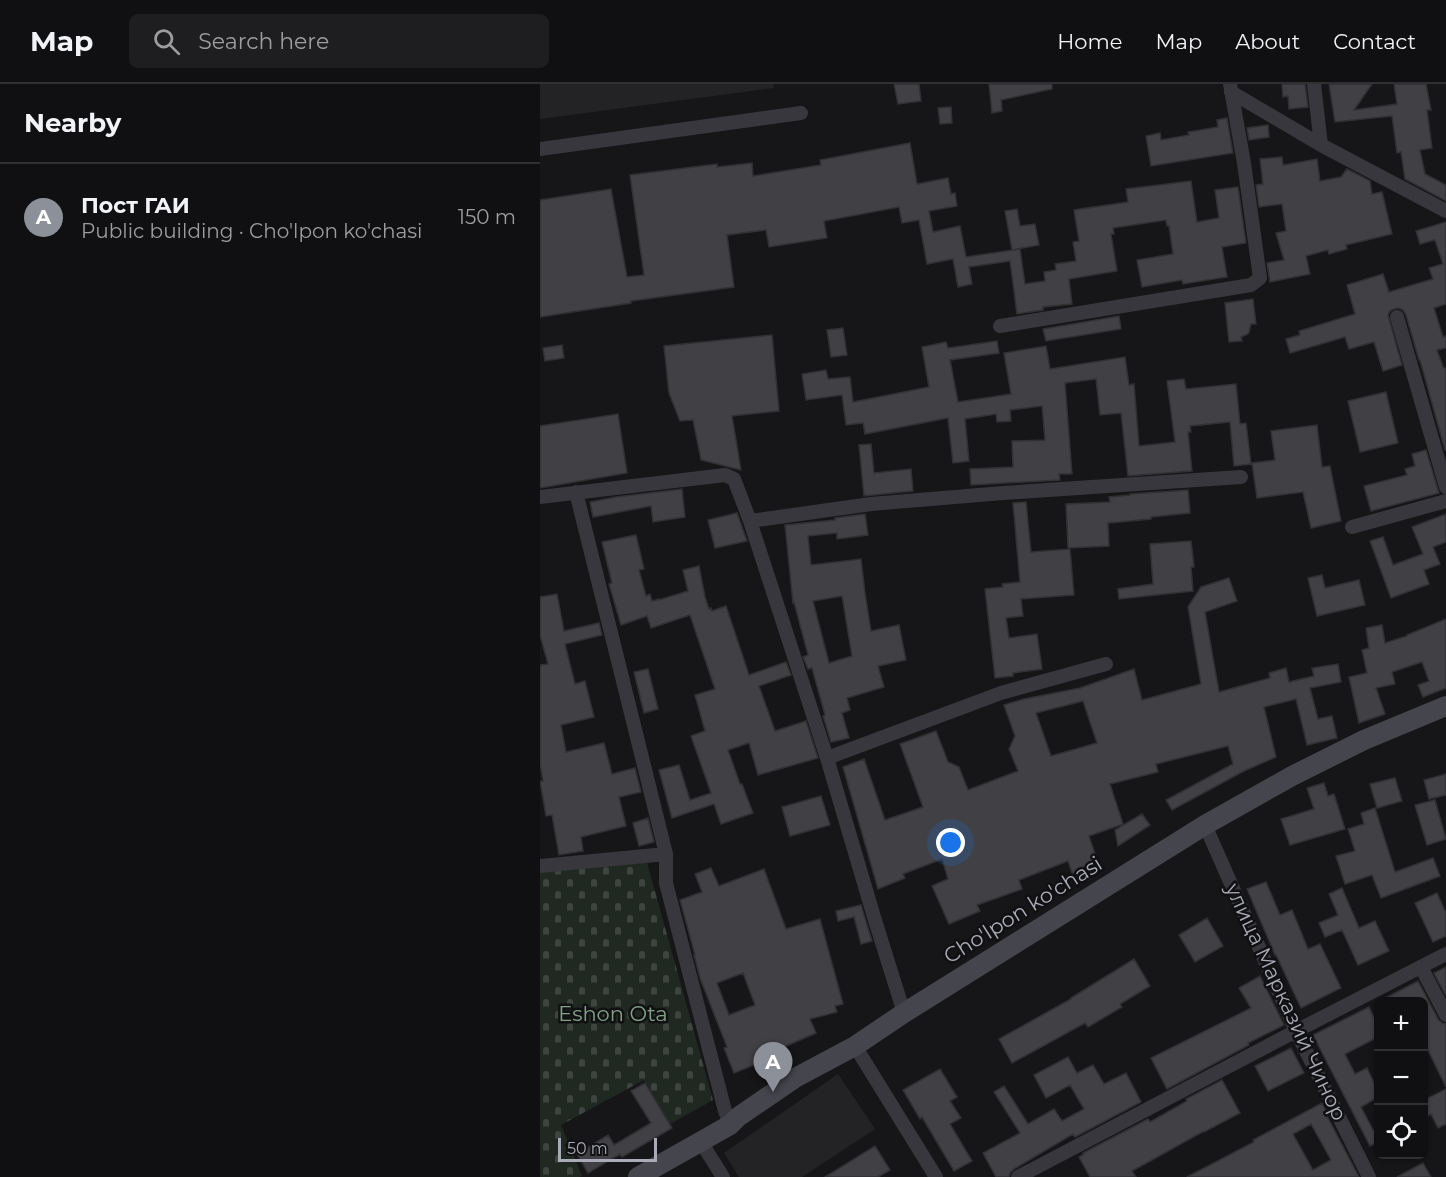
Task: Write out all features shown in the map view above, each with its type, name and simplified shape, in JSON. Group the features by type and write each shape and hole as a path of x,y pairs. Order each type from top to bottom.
{"main road":[{"name":"Cho'lpon ko'chasi","path":"638,1177 730,1125 795,1078 855,1046 1205,825 1292,776 1364,740 1446,706"}],"street":[{"path":"1314,84 1321,145"},
{"path":"1231,88 1321,145 1446,211"},
{"path":"1000,326 1251,285 1260,278 1245,164 1231,88"},
{"path":"540,149 801,113"},
{"path":"1397,317 1446,487"},
{"path":"540,497 725,476 734,479 750,521 827,758 904,1013"},
{"path":"750,521 871,504 1241,477"},
{"path":"576,492 666,854 666,883 730,1125"},
{"path":"1352,527 1446,501"},
{"path":"827,758 1001,693 1106,664"},
{"name":"улица Марказий Чинор","path":"1205,825 1296,1031 1369,1177"},
{"path":"540,866 666,854"},
{"path":"1018,1177 1446,954"},
{"path":"1421,967 1446,1014"},
{"path":"855,1046 936,1177"},
{"path":"701,1142 723,1177"}],"shaded area":[{"path":"540,84 773,84 774,88 540,119"},
{"path":"838,1074 875,1129 802,1177 739,1177 724,1153"}],"green space":[{"name":"Eshon Ota","path":"646,859 713,1100 670,1124 644,1080 561,1125 582,1176 540,1177 540,868"}],"building":[{"path":"894,84 919,84 921,101 898,104"},
{"path":"989,84 1052,84 1052,89 1001,100 1002,111 992,113"},
{"path":"1282,84 1305,84 1308,107 1289,109 1288,96 1283,97"},
{"path":"1329,84 1372,84 1354,110 1397,104 1394,84 1426,84 1431,110 1427,110 1432,148 1420,150 1425,174 1446,185 1446,201 1405,179 1401,152 1397,153 1392,116 1335,122"},
{"path":"951,107 952,123 940,124 938,108"},
{"path":"1227,118 1233,153 1151,166 1146,136 1160,133 1161,140 1189,135 1188,132 1218,127 1217,120"},
{"path":"1268,125 1269,137 1249,140 1247,128"},
{"path":"910,143 917,184 948,178 951,194 955,193 957,206 929,211 933,232 960,226 966,257 1020,249 1025,284 1045,281 1044,272 1056,270 1055,264 1076,261 1073,242 1079,241 1074,210 1128,202 1126,189 1191,181 1197,222 1219,218 1215,190 1238,187 1246,243 1222,247 1227,277 1183,284 1182,280 1142,287 1137,260 1173,254 1169,226 1166,220 1113,228 1114,234 1111,234 1117,271 1069,279 1072,304 1043,307 1043,310 1017,314 1010,261 969,267 972,284 958,287 953,259 927,264 919,220 902,223 899,207 824,221 827,238 769,247 766,230 727,235 734,287 631,301 631,303 540,317 540,200 611,189 627,277 644,275 630,175 717,164 717,167 752,163 753,176 821,165 820,160"},
{"path":"1282,157 1283,165 1317,159 1320,181 1341,177 1347,169 1370,181 1372,194 1382,192 1392,234 1346,245 1347,249 1329,254 1328,250 1306,256 1310,274 1270,282 1267,263 1284,260 1276,233 1286,231 1282,204 1259,207 1256,185 1263,184 1260,159"},
{"path":"1017,209 1020,226 1035,224 1039,245 1012,250 1005,211"},
{"path":"1446,222 1446,304 1434,308 1443,337 1446,336 1446,348 1437,350 1443,367 1446,369 1445,450 1420,360 1403,310 1394,309 1388,315 1402,365 1383,371 1374,342 1349,349 1345,337 1290,353 1286,339 1300,335 1299,331 1355,314 1347,285 1383,274 1389,292 1433,279 1429,268 1443,264 1435,240 1420,244 1416,231"},
{"path":"1253,299 1256,324 1251,324 1248,334 1241,337 1242,341 1229,342 1225,303"},
{"path":"1119,316 1121,329 1046,341 1043,329"},
{"path":"843,328 847,355 831,357 827,330"},
{"path":"772,335 779,411 732,416 741,470 701,460 693,420 680,421 669,393 664,346"},
{"path":"997,341 999,353 950,360 958,402 1011,394 1004,353 1046,346 1050,369 1125,357 1129,385 1134,384 1139,446 1175,442 1167,381 1184,379 1186,389 1236,384 1240,424 1246,423 1251,464 1234,466 1230,422 1190,426 1191,432 1188,432 1192,471 1128,476 1121,413 1100,415 1096,379 1065,383 1072,474 1059,474 1060,480 971,485 970,469 1013,467 1012,441 1045,440 1042,406 1010,410 1011,421 997,422 996,414 965,419 969,461 953,463 948,418 865,434 863,423 846,425 842,395 806,400 802,374 826,370 828,379 850,377 853,402 929,387 922,347 946,342 948,348"},
{"path":"562,345 564,358 545,361 543,348"},
{"path":"1386,392 1398,443 1360,452 1348,401"},
{"path":"618,414 627,473 540,488 540,426"},
{"path":"1317,425 1322,467 1330,466 1341,521 1311,528 1303,492 1257,498 1252,463 1275,460 1271,431"},
{"path":"871,444 874,473 911,469 913,491 864,496 859,445"},
{"path":"1426,450 1439,493 1371,511 1364,486 1407,475 1405,469 1415,466 1412,454"},
{"path":"682,489 685,517 653,522 651,506 593,517 590,502"},
{"path":"1188,490 1190,513 1108,523 1109,546 1068,548 1066,504 1110,502 1109,497"},
{"path":"1026,502 1031,552 1070,549 1074,595 1021,599 1023,616 1006,618 1009,638 1037,634 1042,669 995,678 985,589 1020,582 1013,503"},
{"path":"737,513 747,541 715,548 708,520"},
{"path":"865,514 868,535 837,539 837,533 808,536 811,565 861,559 871,631 899,625 906,660 878,666 884,687 847,698 850,710 842,713 849,738 831,742 812,668 808,669 803,657 808,655 793,603 785,525 835,520 835,518","holes":["842,596 852,656 829,663 813,601"]},
{"path":"1446,514 1446,542 1433,547 1440,564 1424,570 1429,584 1391,598 1370,541 1383,537 1393,565 1423,554 1412,527"},
{"path":"636,535 644,569 639,570 646,596 650,594 652,601 688,591 683,570 699,566 709,609 711,608 712,611 726,606 749,675 786,662 791,675 759,686 775,731 806,721 818,758 758,775 749,743 728,750 753,813 721,824 714,804 672,818 659,770 679,765 690,800 711,793 691,736 705,731 695,695 715,689 690,615 651,628 647,616 621,625 609,584 612,583 602,542"},
{"path":"1191,541 1194,567 1191,567 1193,591 1119,599 1118,589 1153,584 1150,544"},
{"path":"1322,575 1325,588 1359,580 1365,605 1317,616 1308,578"},
{"path":"1229,578 1237,601 1205,612 1219,692 1270,678 1269,673 1286,668 1289,682 1314,676 1312,668 1338,664 1341,682 1310,688 1318,719 1332,716 1337,738 1307,745 1296,699 1264,707 1276,757 1244,771 1172,810 1166,800 1233,764 1228,746 1156,764 1158,772 1110,784 1123,824 1089,836 1098,863 1086,867 1090,879 1076,884 1068,861 1019,880 1022,889 977,905 980,911 949,924 932,886 948,879 942,859 903,874 905,878 878,889 843,767 864,759 885,820 923,807 900,744 936,731 948,762 959,767 968,790 1018,771 1009,749 1015,736 1004,705 1080,688 1134,669 1142,700 1201,684 1188,607 1201,587","holes":["1083,701 1097,743 1051,756 1036,713"]},
{"path":"557,594 564,631 599,623 602,635 565,644 575,684 585,681 594,717 561,725 566,752 604,743 612,774 635,768 641,792 619,797 626,826 581,837 583,851 559,855 552,815 546,816 540,781 543,781 540,764 540,665 548,664 540,635 540,597"},
{"path":"1446,619 1446,688 1423,697 1418,685 1429,681 1422,662 1392,672 1395,684 1376,688 1385,714 1359,723 1349,677 1367,673 1362,650 1369,648 1366,628 1382,625 1385,643"},
{"path":"648,669 658,709 644,713 634,672"},
{"path":"1446,774 1446,795 1429,799 1424,780"},
{"path":"1395,778 1402,801 1377,808 1370,784"},
{"path":"1324,783 1328,796 1334,794 1345,829 1290,845 1281,819 1314,809 1307,788"},
{"path":"821,796 830,825 790,836 782,807"},
{"path":"1435,800 1446,839 1427,845 1415,805"},
{"path":"1375,808 1395,872 1433,858 1440,876 1381,898 1372,875 1345,884 1336,856 1355,851 1348,829 1364,824 1361,813"},
{"path":"1142,814 1150,825 1118,846 1115,830"},
{"path":"648,818 654,842 639,846 633,823"},
{"path":"711,868 719,886 764,869 786,929 820,919 843,1004 835,1006 837,1012 810,1019 816,1033 777,1050 779,1055 734,1073 724,1048 727,1047 700,978 680,900 702,892 695,874","holes":["743,973 755,1005 729,1015 717,983"]},
{"path":"1266,882 1280,915 1292,910 1308,949 1320,944 1341,988 1301,1008 1247,889"},
{"path":"1342,888 1359,928 1375,921 1389,951 1358,965 1342,930 1325,937 1319,923 1338,915 1329,894"},
{"path":"1437,893 1446,913 1446,936 1433,942 1415,903"},
{"path":"861,905 872,941 861,944 854,917 838,921 836,911"},
{"path":"1207,918 1223,946 1195,962 1179,935"},
{"path":"1134,959 1150,986 1120,1004 1122,1007 1088,1027 1085,1023 1012,1063 999,1039 1071,999"},
{"path":"1446,967 1446,996 1434,973"},
{"path":"1260,976 1284,1025 1167,1089 1151,1058 1251,1008 1239,988"},
{"path":"1418,981 1426,997 1388,997"},
{"path":"1428,1000 1438,1019 1446,1024 1446,1087 1428,1050"},
{"path":"1369,1007 1374,1018 1374,1039 1345,1054 1355,1074 1367,1068 1374,1083 1374,1099 1361,1107 1374,1130 1374,1144 1370,1146 1313,1035"},
{"path":"1291,1048 1304,1073 1268,1091 1255,1066"},
{"path":"1068,1057 1077,1073 1093,1065 1104,1084 1126,1073 1141,1102 1075,1137 1073,1134 1014,1169 1009,1177 996,1177 983,1153 1020,1133 994,1092 1004,1086 1028,1124 1054,1109 1062,1121 1084,1109 1070,1085 1046,1098 1034,1075"},
{"path":"940,1069 957,1097 950,1101 961,1118 950,1124 972,1161 954,1171 903,1090"},
{"path":"1222,1080 1240,1113 1132,1171 1136,1177 1090,1177 1079,1157 1083,1153 1148,1119 1150,1122"},
{"path":"645,1083 672,1128 622,1157 620,1154 588,1173 577,1154 608,1135 614,1145 651,1123 631,1091"},
{"path":"1446,1089 1446,1124 1438,1128 1431,1114 1428,1116 1428,1098"},
{"path":"1322,1103 1359,1177 1187,1177 1254,1142 1253,1140","holes":["1311,1124 1331,1160 1313,1170 1293,1134"]},
{"path":"875,1146 890,1170 878,1177 825,1177"},
{"path":"1423,1163 1431,1177 1397,1177"}],"place":[{"name":"Пост ГАИ","path":"773,1092"}]}
